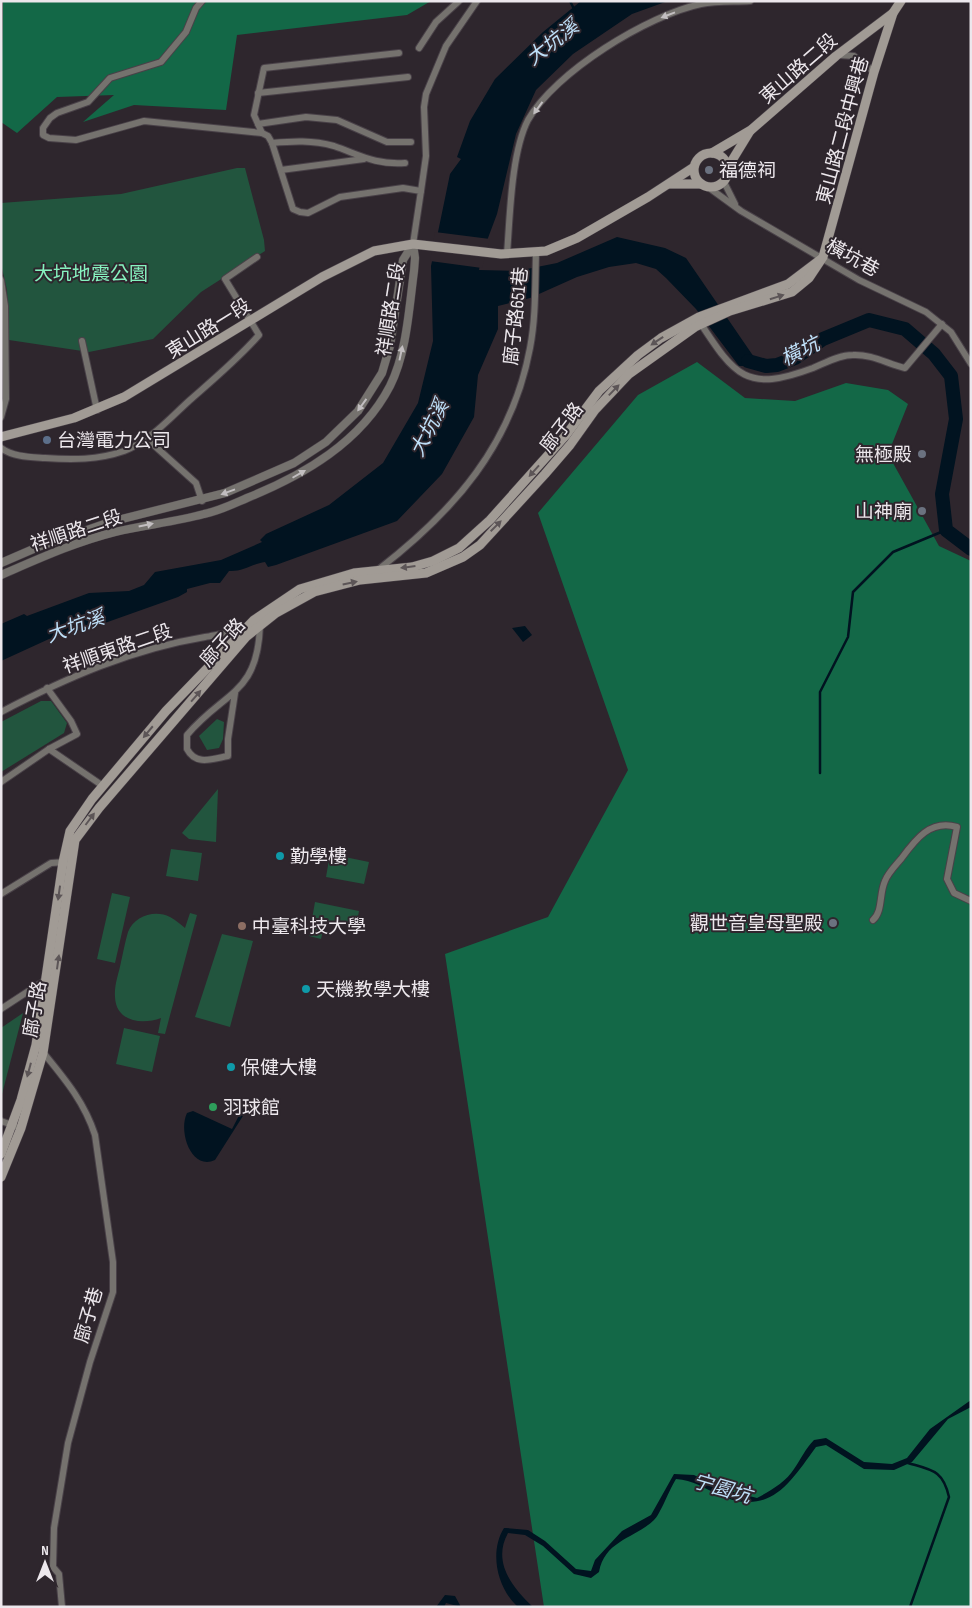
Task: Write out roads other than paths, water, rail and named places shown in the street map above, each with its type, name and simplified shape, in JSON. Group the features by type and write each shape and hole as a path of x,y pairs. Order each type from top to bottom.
{"main road":[{"name":"東山路二段","path":"712,153 751,130 836,56 893,12 901,1"},
{"name":"東山路二段中興巷","path":"823,257 874,72 893,12"},
{"path":"670,184 719,186 724,182 728,167 751,130"},
{"path":"507,254 536,258 577,238 670,184 694,167 702,156 712,153 722,158 728,167"},
{"path":"694,167 694,175 704,186"},
{"name":"東山路一段","path":"1,437 98,410 143,386 358,257 387,247 413,244 507,254"},
{"path":"700,321 788,284 823,257"},
{"name":"廍子路","path":"1,1177 43,1052 68,863 70,831 80,813 166,711 257,623 300,589 330,578 379,569 412,567 433,561 460,548 490,520 566,435 599,391 623,367 661,338 700,321"},
{"name":"廍子路","path":"257,623 314,592 360,580 426,573 463,557 480,545 570,445 595,410 629,374 700,321"},
{"name":"廍子路","path":"1,1154 17,1126 36,1044 68,863 75,840 99,808 244,634"}],"street":[{"path":"202,1 196,8 186,32 161,62 110,78 88,102 57,113 50,118 43,128 43,135 48,138 76,140 144,121 262,133 268,136 272,143 293,209 300,212 308,213 340,197 403,188 421,191"},
{"path":"419,48 436,22 459,1"},
{"path":"413,244 426,156 424,107 426,94 446,46 477,1"},
{"path":"507,254 518,153 528,121 549,92 566,76 607,48 643,26 669,14 702,4 750,1"},
{"path":"262,133 254,115 264,68 399,52"},
{"path":"836,56 843,54 854,56 874,72"},
{"path":"258,93 408,77"},
{"path":"258,124 306,117 337,120 387,142 411,142"},
{"path":"272,143 304,140 333,146 364,159 386,164 405,163"},
{"path":"281,170 364,159"},
{"path":"724,182 730,199 741,211"},
{"name":"橫坑巷","path":"704,186 741,211 860,280 912,304 942,324 960,342 971,364"},
{"name":"祥順路二段","path":"1,563 38,547 110,522 202,501 260,480 294,463 326,442 358,411 377,383 386,362 403,259 413,244"},
{"name":"祥順路二段","path":"1,575 42,557 114,533 219,509 269,489 302,472 331,453 367,421 389,386 398,364 414,271 413,244"},
{"path":"1,448 8,453 23,456 68,460 100,457 125,450 147,439 250,345 259,334 225,280 257,257"},
{"name":"廍子路651巷","path":"379,569 429,529 461,495 482,465 512,409 530,348 535,305 536,258"},
{"path":"1,280 5,306 6,399 1,417"},
{"path":"700,321 730,365 749,378 774,380 852,355 872,357 905,368 942,324"},
{"path":"82,341 98,410"},
{"path":"147,439 196,483 202,501"},
{"path":"235,693 228,739 228,756 201,761 195,758 187,749 187,735 235,693 246,680 259,650 257,623"},
{"name":"祥順東路二段","path":"1,712 47,688 101,665 148,649 244,634"},
{"path":"1,782 77,734 71,721 47,688"},
{"path":"49,750 103,786"},
{"path":"873,920 878,915 885,880 912,842 934,827 950,825 957,827 947,879 954,893 971,901"},
{"path":"1,894 44,866 68,863"},
{"path":"1,1009 47,978"},
{"name":"廍子巷","path":"36,1044 82,1102 95,1135 113,1262 112,1292 90,1362 68,1443 54,1528 53,1567 59,1574 62,1607"},
{"path":"1,1121 17,1126"}],"water":[{"name":"大坑溪","path":"581,1 668,1 632,14 573,54 536,90 516,134 497,214 482,254 479,270 517,271 557,263 617,237 665,248 686,258 756,360 766,366 739,366 696,309 666,278 656,269 636,263 609,267 577,277 530,298 498,306 498,329 478,375 474,417 442,474 397,521 276,565 268,567 265,562 229,571 220,583 210,583 187,589 187,592 178,597 102,624 49,639 1,661 1,624 24,614 27,616 89,593 129,591 144,585 155,572 221,560 262,542 260,540 266,534 329,505 383,463 418,403 433,341 431,266 450,174 461,159 457,157 470,121 495,79 543,32"},
{"path":"525,626 532,635 523,642 512,628"},
{"path":"244,1106 248,1108 215,1160 207,1162 199,1160 193,1155 184,1129 187,1113 193,1111 232,1129"},
{"path":"971,1400 971,1407 948,1419 912,1462 894,1470 864,1469 826,1445 816,1447 797,1473 776,1493 765,1499 752,1502 737,1501 693,1483 676,1479 654,1520 614,1546 602,1561 599,1572 591,1578 574,1574 543,1546 525,1535 508,1533 502,1554 503,1564 518,1591 533,1607 518,1607 500,1580 496,1559 499,1538 504,1528 528,1530 545,1541 576,1569 591,1571 595,1560 622,1531 651,1515 674,1474 694,1475 722,1489 757,1498 787,1478 814,1440 826,1438 864,1462 892,1464 907,1458 930,1429"},
{"path":"445,1595 455,1596 461,1607 446,1603 444,1607 436,1607"}],"waterway":[{"name":"大坑溪","path":"570,1 575,11"},
{"name":"橫坑","path":"748,361 766,366 777,365 795,358 823,339 869,320 905,329 934,354 951,376 956,419 942,494 946,530 971,549"},
{"path":"820,773 820,692 848,637 853,592 893,552 946,530"},
{"path":"908,1463 924,1467 940,1476 949,1497 910,1607"}],"place":[{"name":"福德祠","path":"709,170"},
{"name":"台灣電力公司","path":"47,440"},
{"name":"無極殿","path":"922,454"},
{"name":"山神廟","path":"922,511"},
{"name":"勤學樓","path":"280,856"},
{"name":"觀世音皇母聖殿","path":"833,923"},
{"name":"中臺科技大學","path":"242,926"},
{"name":"天機教學大樓","path":"306,989"},
{"name":"保健大樓","path":"231,1067"},
{"name":"羽球館","path":"213,1107"}],"park label":[{"name":"大坑地震公園","path":"91,273"}],"water label":[{"name":"宁園坑","path":"722,1488"}]}
